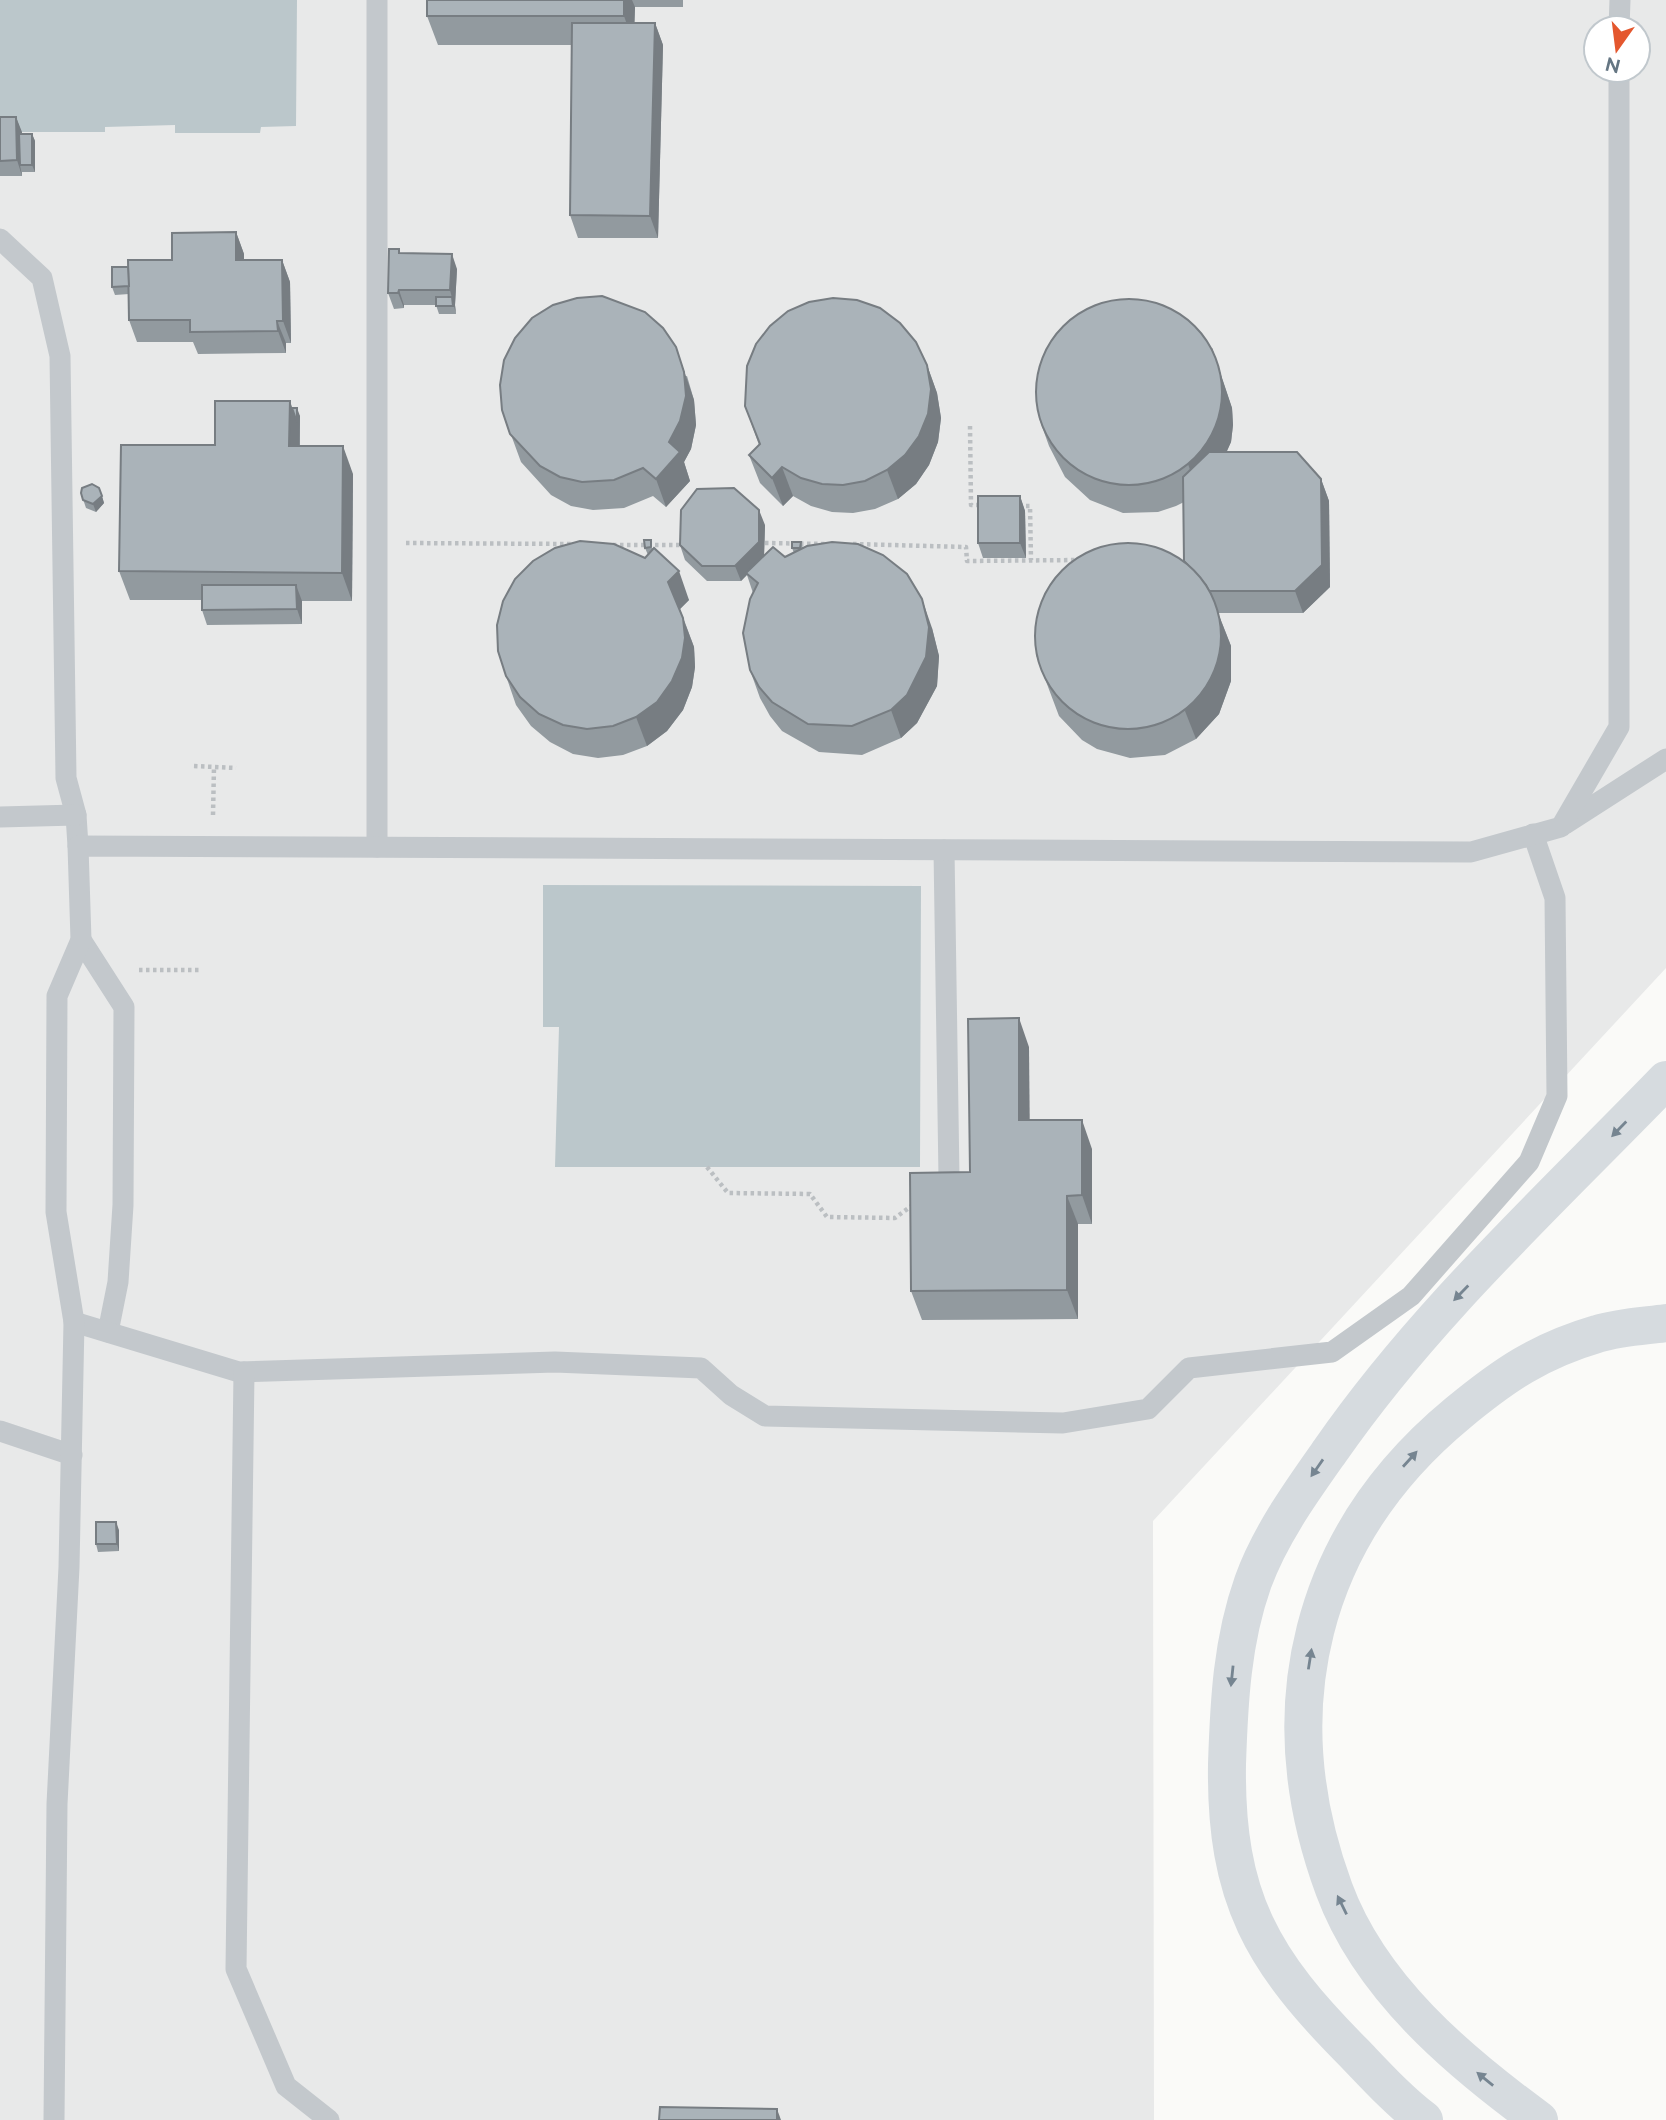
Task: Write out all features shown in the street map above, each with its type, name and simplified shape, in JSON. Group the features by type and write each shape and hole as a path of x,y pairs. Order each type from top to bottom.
{"highway":[{"path":"1424,2120 1327,2026 1282,1970 1252,1921 1236,1877 1228,1835 1228,1735 1238,1636 1253,1582 1273,1538 1302,1490 1394,1364 1666,1080"},
{"path":"1539,2120 1482,2078 1434,2034 1389,1982 1356,1934 1335,1891 1309,1794 1303,1736 1305,1689 1324,1595 1341,1557 1374,1501 1411,1456 1504,1375 1533,1358 1600,1332 1666,1323"}],"lane":[{"path":"377,0 377,848"},
{"path":"1561,827 1619,727 1619,84"},
{"path":"0,239 42,278 60,356 66,778 76,815 81,940 57,996 56,1212 74,1322 72,1455 57,1804 54,2120"},
{"path":"78,846 1471,852 1561,827 1666,759"},
{"path":"1643,774 1666,782"},
{"path":"0,817 76,815"},
{"path":"74,1322 244,1372 555,1362 701,1368 730,1395 765,1416 1062,1423 1148,1409 1189,1368 1332,1352 1411,1296 1529,1162 1557,1096 1555,898 1533,834"},
{"path":"944,850 949,1178"},
{"path":"81,940 124,1007 123,1205 118,1282 108,1332"},
{"path":"244,1372 236,1969 286,2086 329,2120"},
{"path":"0,1431 72,1455"}],"path":[{"path":"970,426 971,505 995,506"},
{"path":"1006,506 1030,506 1031,560"},
{"path":"377,543 578,544"},
{"path":"765,543 832,544"},
{"path":"845,544 967,547 967,561 1084,560"},
{"path":"605,545 685,545"},
{"path":"194,766 236,768"},
{"path":"212,847 214,767"},
{"path":"136,970 201,970"},
{"path":"707,1167 728,1193 810,1194 827,1217 895,1218 949,1178"}],"shaded area":[{"path":"0,0 1666,0 1666,968 1153,1521 1154,2120 0,2120"},
{"path":"0,0 297,0 296,126 261,127 260,133 175,133 175,125 105,127 105,132 0,132"},
{"path":"543,885 921,886 920,1167 555,1167 559,1027 543,1027"}],"building":[{"path":"427,0 624,0 624,16 427,16"},
{"path":"572,23 655,23 650,216 570,215"},
{"path":"0,117 16,117 17,160 0,161"},
{"path":"19,134 32,134 32,165 20,165"},
{"path":"236,232 236,260 282,260 283,321 277,321 278,331 190,332 190,320 129,320 128,260 172,260 172,233"},
{"path":"389,249 399,249 399,253 452,254 450,290 399,290 398,293 388,293"},
{"path":"112,267 128,267 129,286 112,287"},
{"path":"602,296 645,312 663,328 676,347 684,372 686,396 680,421 669,442 680,452 656,479 643,468 614,480 582,482 560,477 540,466 510,434 502,410 500,385 504,360 515,338 532,318 553,305 577,298"},
{"path":"436,297 452,297 453,306 436,306"},
{"path":"833,298 857,300 880,308 900,323 916,342 927,365 931,389 928,414 919,436 905,455 887,470 865,481 843,485 822,484 801,478 782,467 772,478 749,455 760,444 745,406 747,366 756,344 770,326 788,311 809,302"},
{"path":"1129,299 1165,306 1195,326 1215,356 1222,392 1215,428 1195,458 1165,478 1129,485 1093,478 1063,458 1043,428 1036,392 1043,356 1063,326 1093,306"},
{"path":"215,401 290,401 289,446 343,446 342,573 119,571 121,445 215,445"},
{"path":"292,408 297,408 297,422"},
{"path":"1209,452 1297,452 1321,479 1322,565 1295,591 1209,591 1184,561 1183,477"},
{"path":"92,484 99,488 102,496 93,504 83,500 81,493 82,488"},
{"path":"734,488 759,510 759,542 735,566 702,566 680,545 681,510 697,489"},
{"path":"978,496 1020,496 1020,543 978,543"},
{"path":"644,540 651,540 651,547 645,548"},
{"path":"580,541 614,544 645,558 654,548 679,571 668,582 683,618 685,638 682,658 672,681 657,702 636,717 613,726 587,729 563,725 539,714 520,697 506,676 498,651 497,625 503,601 515,579 533,561 555,548"},
{"path":"792,542 801,542 800,548 792,548"},
{"path":"832,542 858,544 883,555 907,574 922,599 929,627 926,657 907,695 891,710 852,726 808,724 772,702 759,687 750,670 743,633 750,599 758,583 746,573 773,547 785,557 807,546"},
{"path":"1128,543 1164,550 1194,570 1214,600 1221,636 1214,672 1194,702 1164,722 1128,729 1092,722 1062,702 1042,672 1035,636 1042,600 1062,570 1092,550"},
{"path":"202,585 296,585 297,609 202,610"},
{"path":"1019,1018 1019,1120 1082,1120 1082,1195 1067,1196 1067,1290 911,1291 910,1173 970,1172 968,1019"},
{"path":"96,1522 116,1522 117,1544 96,1544"},
{"path":"660,2107 777,2109 777,2120 659,2120"}]}
